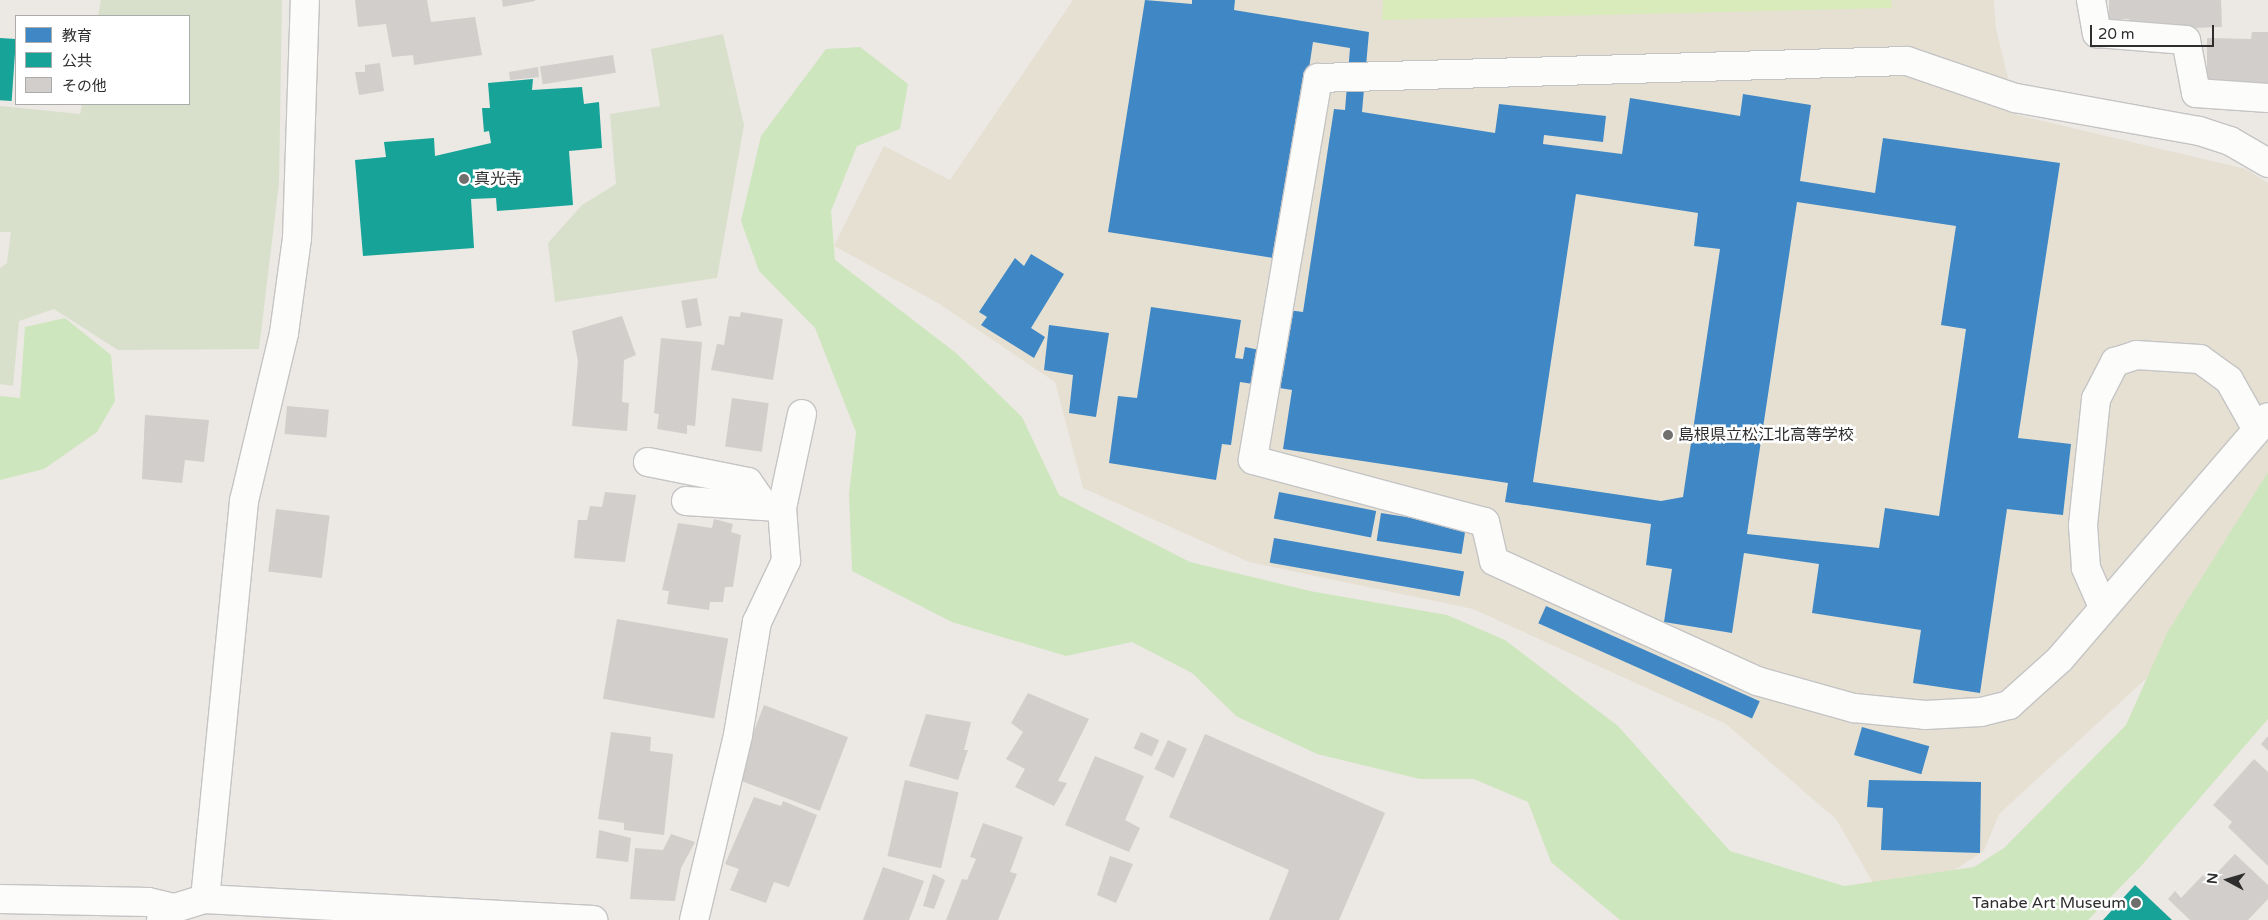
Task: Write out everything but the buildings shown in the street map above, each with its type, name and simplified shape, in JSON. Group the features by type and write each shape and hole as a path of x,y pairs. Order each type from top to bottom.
{"street":[{"path":"205,899 244,501 284,333 297,238 305,0"},
{"path":"2091,0 2097,33 2186,40 2196,93 2268,98"},
{"path":"2103,607 2086,568 2083,525 2096,399 2115,362 2136,355 2200,359 2229,380 2262,422 2060,659 2009,705 1981,712 1925,715 1854,708 1757,682 1494,561 1486,522 1253,460 1318,78 1907,61 2016,98 2199,131 2230,141 2268,163"},
{"path":"694,920 738,735 757,622 786,561 773,507 802,414"},
{"path":"648,462 748,482 773,507"},
{"path":"686,501 773,507"},
{"path":"0,899 148,902 168,914 205,899 593,920"}],"shaded area":[{"name":"島根県立松江北高等学校","path":"1073,0 1994,0 1996,29 2017,115 2246,169 2268,183 2268,518 2149,676 1999,814 1984,851 1948,874 1880,895 1836,819 1726,724 1473,609 1249,562 1083,488 1055,382 938,303 834,246 884,146 950,180"}],"green space":[{"path":"101,0 282,0 279,183 259,349 118,350 54,309 19,321 13,386 0,384 0,268 7,263 11,232 0,232 0,106 80,114 82,105 190,105 190,15 98,15"},
{"path":"1383,0 1891,0 1892,8 1382,20"},
{"path":"723,34 744,125 717,278 555,302 548,243 582,205 616,184 610,114 660,106 651,49"},
{"path":"860,47 908,84 900,129 857,146 831,211 835,260 956,353 1022,417 1059,495 1190,562 1310,591 1447,615 1505,640 1618,726 1730,851 1844,886 1974,867 2004,848 2126,725 2167,633 2268,472 2268,719 2142,865 2088,920 1620,920 1551,862 1528,802 1474,779 1420,779 1317,754 1236,716 1192,673 1132,642 1066,656 952,622 852,571 849,494 856,432 815,328 759,271 741,221 761,136 826,49"},
{"path":"65,318 111,355 115,401 97,432 44,469 0,480 0,396 20,398 25,327"}],"place":[{"name":"真光寺","path":"464,179"},
{"name":"島根県立松江北高等学校","path":"1668,435"},
{"name":"Tanabe Art Museum","path":"2136,903"}]}
